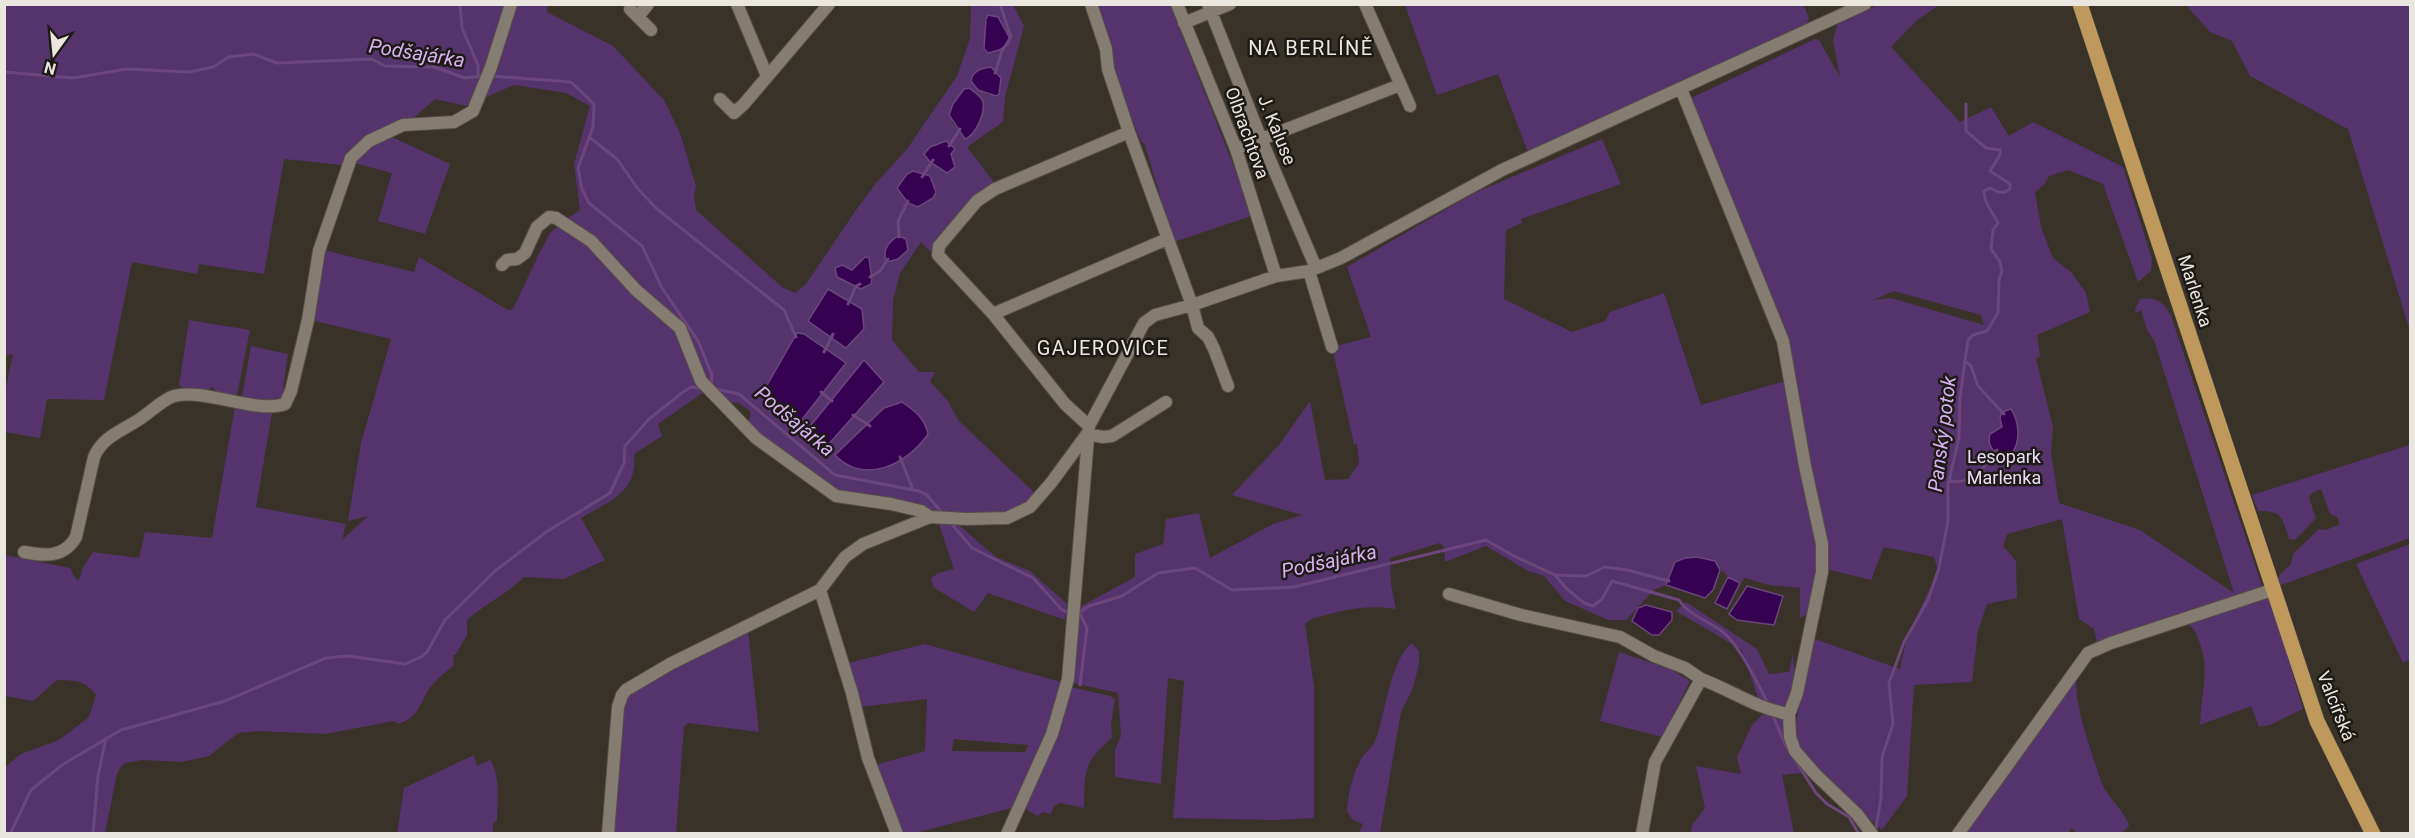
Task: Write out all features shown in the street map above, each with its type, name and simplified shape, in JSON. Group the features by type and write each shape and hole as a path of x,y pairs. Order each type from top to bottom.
{"main road":[{"name":"Marlenka","path":"2080,4 2272,590"},
{"name":"Valcířská","path":"2272,590 2317,721 2373,834"}],"street":[{"path":"24,552 51,555 58,554 71,546 76,537 98,447 111,435 173,396 187,395 269,407 285,404 291,391 308,320 319,251 351,158 369,141 403,125 454,122 473,111 491,68 511,4"},
{"path":"648,4 634,13 651,30"},
{"path":"737,4 767,76"},
{"path":"720,99 734,113 829,4"},
{"path":"1091,4 1106,49 1108,69 1192,305 1198,328 1208,337 1215,349 1228,386"},
{"name":"Olbrachtova","path":"1177,4 1236,149 1276,276"},
{"path":"1184,23 1209,8 1230,4"},
{"path":"1365,4 1410,106"},
{"path":"608,834 618,707 626,690 670,664 820,590 845,558 863,544 930,517 1007,518 1030,507 1051,483 1088,430 1144,322 1155,315 1192,305 1276,276 1312,269 1341,258 1502,170 1865,4"},
{"name":"J. Kaluse","path":"1209,8 1312,269 1332,348"},
{"path":"1236,149 1400,85"},
{"path":"1681,89 1783,341 1805,466 1822,544 1822,572 1797,693 1789,714 1790,737 1796,751 1816,775 1857,814 1871,833"},
{"path":"1129,132 995,189 978,201 939,246 938,255 993,314 1088,430 1103,437 1112,436 1166,402"},
{"path":"502,266 507,260 517,259 525,254 537,227 549,217 556,218 591,242 636,290 680,328 701,381 756,438 836,496 891,504 921,511 930,517"},
{"path":"993,314 1167,239"},
{"path":"1007,834 1055,725 1069,673 1088,430"},
{"path":"820,590 852,693 868,758 897,834"},
{"path":"1958,834 2088,653 2272,590"},
{"path":"1449,594 1521,615 1620,638 1654,656 1685,668 1701,680 1721,686 1770,711 1789,714"},
{"path":"1642,834 1655,762 1701,680"}],"green space":[{"path":"1803,4 1809,18 1807,23 1528,152 1498,74 1437,95 1405,5"},
{"path":"5,5 548,5 547,12 613,46 664,100 680,133 696,186 694,197 696,210 782,287 795,293 806,284 877,182 907,149 957,76 970,39 971,5 1013,5 1024,26 1005,97 1003,122 967,147 996,185 967,207 931,252 921,242 900,273 893,300 892,340 919,372 935,372 930,382 948,401 958,420 1039,497 1011,515 961,516 960,526 996,557 1030,571 1067,604 1065,620 988,593 974,612 933,587 931,578 938,573 954,569 939,524 929,516 834,498 748,425 751,412 739,403 725,402 704,392 658,424 662,436 634,454 631,478 620,494 581,518 605,560 564,579 524,577 474,614 467,620 467,635 456,654 453,655 454,665 431,686 410,718 399,724 394,721 325,734 258,731 238,733 209,756 182,762 142,760 125,763 117,774 105,833 5,833 4,768 21,754 59,740 89,717 96,695 79,682 57,680 33,701 5,696 5,555 70,568 79,580 83,567 93,552 139,558 145,532 212,538 235,406 272,413 256,507 346,524 342,540 368,516 348,521 361,443 391,339 311,320 323,250 414,272 419,257 508,310 513,309 550,233 559,225 587,245 645,306 645,301 565,220 580,210 574,164 590,106 566,93 514,85 466,106 435,99 392,137 450,164 425,234 378,221 392,173 346,161 342,165 284,159 264,274 199,264 197,274 132,262 104,400 47,399 40,438 5,432 5,391 13,354 5,356","holes":["991,67 1001,79 999,94 988,95 978,90","969,88 979,95 983,106 965,139 951,121","870,262 872,280 861,289 837,277 842,265 851,270","828,289 846,348 808,321","864,361 884,382 827,446 807,430"]},
{"path":"1093,5 1170,5 1251,216 1174,242 1159,201 1161,199 1145,145 1140,140 1126,103 1123,103"},
{"name":"Lesopark Marlenka","path":"1878,5 1939,5 1916,21 1891,47 1960,122 1991,107 2009,136 2033,122 2123,167 2152,259 2151,271 2138,282 2103,184 2068,170 2049,176 2044,185 2035,192 2041,227 2053,258 2072,273 2086,293 2090,312 2037,335 2040,356 2036,359 2053,427 2051,453 2059,503 2140,530 2234,593 2154,340 2147,330 2141,310 2136,313 2135,309 2140,299 2155,300 2165,307 2171,316 2263,589 2097,643 2094,629 2079,619 2062,519 2007,534 2003,546 2016,561 2017,598 1987,604 1978,631 1972,682 1914,685 1907,796 1882,830 1816,771 1793,739 1812,638 1900,669 1907,637 1938,571 1934,557 1884,547 1871,580 1826,569 1790,361 1689,99 1815,39 1819,40 1840,77 1833,40 1838,22","holes":["1894,291 1981,315 1984,325 1891,298 1873,300"]},
{"path":"2186,5 2410,5 2410,331 2348,129 2250,76 2232,41 2210,32"},
{"path":"1602,139 1621,184 1521,219 1522,223 1506,230 1504,299 1572,332 1605,321 1610,312 1664,293 1701,405 1785,381 1820,556 1811,613 1800,618 1800,588 1769,585 1745,578 1740,583 1725,574 1715,561 1670,571 1666,585 1654,590 1626,620 1608,620 1565,601 1544,576 1528,571 1486,546 1445,562 1444,547 1440,543 1390,558 1391,584 1396,609 1373,607 1353,609 1311,619 1305,624 1314,686 1314,818 1276,820 1173,818 1184,681 1168,678 1161,784 1115,777 1115,750 1121,736 1118,693 1073,683 1078,608 1135,577 1135,554 1163,544 1166,519 1199,513 1210,558 1273,524 1302,515 1232,495 1279,445 1310,401 1325,480 1348,479 1359,463 1357,444 1354,444 1332,347 1371,337 1347,267 1474,193"},
{"path":"189,320 250,330 237,395 217,393 213,387 207,391 183,388 179,385"},
{"path":"251,346 288,354 283,387 288,390 285,398 270,403 242,396"},
{"path":"2410,417 2410,538 2281,585 2277,582 2280,574 2291,564 2293,554 2319,529 2326,530 2340,524 2337,517 2330,514 2321,489 2311,494 2309,498 2316,518 2295,540 2289,539 2283,520 2272,512 2258,511 2252,495 2409,445"},
{"path":"2410,544 2410,664 2409,660 2403,663 2356,564"},
{"path":"2270,596 2303,709 2270,725 2259,727 2251,706 2200,725 2204,660 2195,632 2187,624"},
{"path":"1686,602 1757,649 1769,674 1789,672 1793,653 1794,668 1799,671 1787,704 1783,706 1790,748 1801,773 1782,775 1794,833 1691,833 1692,825 1705,808 1696,766 1741,774 1737,757 1752,725 1768,709 1759,701 1742,650 1676,611"},
{"path":"748,630 759,732 688,723 684,727 676,833 611,834 623,706 628,695 640,685"},
{"path":"1412,643 1419,651 1419,664 1413,688 1401,712 1380,833 1359,833 1363,824 1353,820 1347,811 1351,786 1360,761 1376,739 1399,661"},
{"path":"925,644 1061,682 1047,729 1012,808 915,833 901,833 875,765 925,751 927,699 860,707 848,663","holes":["954,739 1028,745 1025,752 952,751"]},
{"path":"1619,652 1670,669 1690,681 1662,737 1600,721"},
{"path":"2077,680 2076,689 2081,716 2102,784 2129,826 2122,833 2075,833 2076,831 2071,828 2068,834 1964,834 1992,798"},
{"path":"1071,687 1115,699 1111,724 1112,738 1096,754 1088,768 1084,786 1084,808 1060,803 1054,806 1051,814 1043,812 1038,816 1026,807 1061,730"},
{"path":"474,755 477,766 490,760 496,774 497,821 493,823 493,831 488,834 397,833 404,788"}],"shaded area":[{"path":"988,15 998,17 1009,37 1009,43 999,50 988,53 984,49"},
{"path":"991,67 1001,78 999,94 996,96 978,90 971,81 975,72"},
{"path":"969,88 981,97 983,107 976,128 965,139 949,115 953,104 964,89"},
{"path":"946,141 955,149 951,154 955,167 947,173 930,162 924,154 930,147"},
{"path":"913,171 930,176 936,192 933,198 918,207 908,203 897,188 907,174"},
{"path":"899,236 906,239 908,250 898,259 887,262 885,254 887,247"},
{"path":"865,257 869,258 871,284 861,289 837,277 835,268 842,265 852,270"},
{"path":"828,289 862,309 864,329 846,348 808,321"},
{"path":"797,333 804,334 846,363 800,422 763,392"},
{"path":"864,360 884,382 827,446 807,430"},
{"path":"902,402 922,419 928,434 909,455 897,462 872,470 859,469 846,464 835,455 884,408"},
{"path":"2011,409 2017,425 2017,443 2012,453 2001,455 1991,447 1990,434 2002,427 2000,418 2002,412"},
{"path":"1697,557 1715,561 1720,570 1713,590 1705,598 1666,585 1675,562"},
{"path":"1728,577 1740,583 1727,609 1715,603"},
{"path":"1747,586 1783,596 1774,625 1737,620 1729,614"},
{"path":"1646,605 1672,612 1672,620 1659,635 1652,635 1632,621 1638,608"}],"waterway":[{"path":"460,4 462,28 478,65 478,75"},
{"path":"995,73 1002,51 1011,37 1000,4"},
{"name":"Podšajárka","path":"4,72 73,78 127,69 189,72 213,67 229,57 253,54 277,63 372,59 385,66 434,67 465,78 484,76"},
{"name":"Podšajárka","path":"491,76 571,82 594,104 593,127 578,168 582,189 589,203 642,246 662,288 698,341 712,375 711,386"},
{"name":"Panský potok","path":"1874,831 1881,798 1882,757 1893,724 1889,683 1904,642 1928,600 1939,568 1948,521 1948,485 1959,438 1960,397 1968,340 1973,335 1987,331 1998,313 1999,280 2002,271 2000,262 1991,249 1993,230 1998,223 1987,204 1984,191 1990,188 1998,192 2005,192 2010,189 2010,184 1990,171 2000,155 2000,150 1986,148 1966,131 1966,104"},
{"path":"949,146 960,129"},
{"path":"589,137 617,159 638,189 657,209 784,310 796,337"},
{"path":"922,177 933,160"},
{"path":"899,237 898,221 908,201"},
{"path":"870,277 880,271 888,259"},
{"path":"848,304 856,286 860,284"},
{"path":"824,352 833,334"},
{"path":"1966,362 1971,366 1978,386 2004,414"},
{"path":"10,834 31,790 62,765 121,730 225,701 326,658 348,656 405,664 421,657 427,652 445,620 495,571 546,532 610,493 624,463 625,446 649,419 691,387 701,388"},
{"name":"Podšajárka","path":"716,389 739,394 835,475 919,491 927,495 943,514"},
{"path":"821,392 832,401"},
{"path":"853,415 870,426"},
{"path":"1950,481 1958,482 1972,477 1983,468 1997,450"},
{"path":"900,457 913,490"},
{"name":"Podšajárka","path":"949,521 972,548 1033,578 1062,610 1071,613"},
{"name":"Podšajárka","path":"1077,614 1089,606 1122,596 1158,573 1195,568 1232,590 1294,587 1486,540 1555,575 1584,603 1593,606 1602,599 1612,581 1679,600 1688,610 1724,633 1736,646 1768,705"},
{"path":"1555,575 1586,576 1605,567 1669,581"},
{"path":"1080,614 1087,628 1080,685"},
{"name":"Podšajárka","path":"1772,714 1786,746 1816,793 1827,804 1849,817 1859,834"},
{"path":"93,834 98,776 106,738"}],"district":[{"name":"NA BERLÍNĚ","path":"1311,48"},
{"name":"GAJEROVICE","path":"1103,348"}]}
